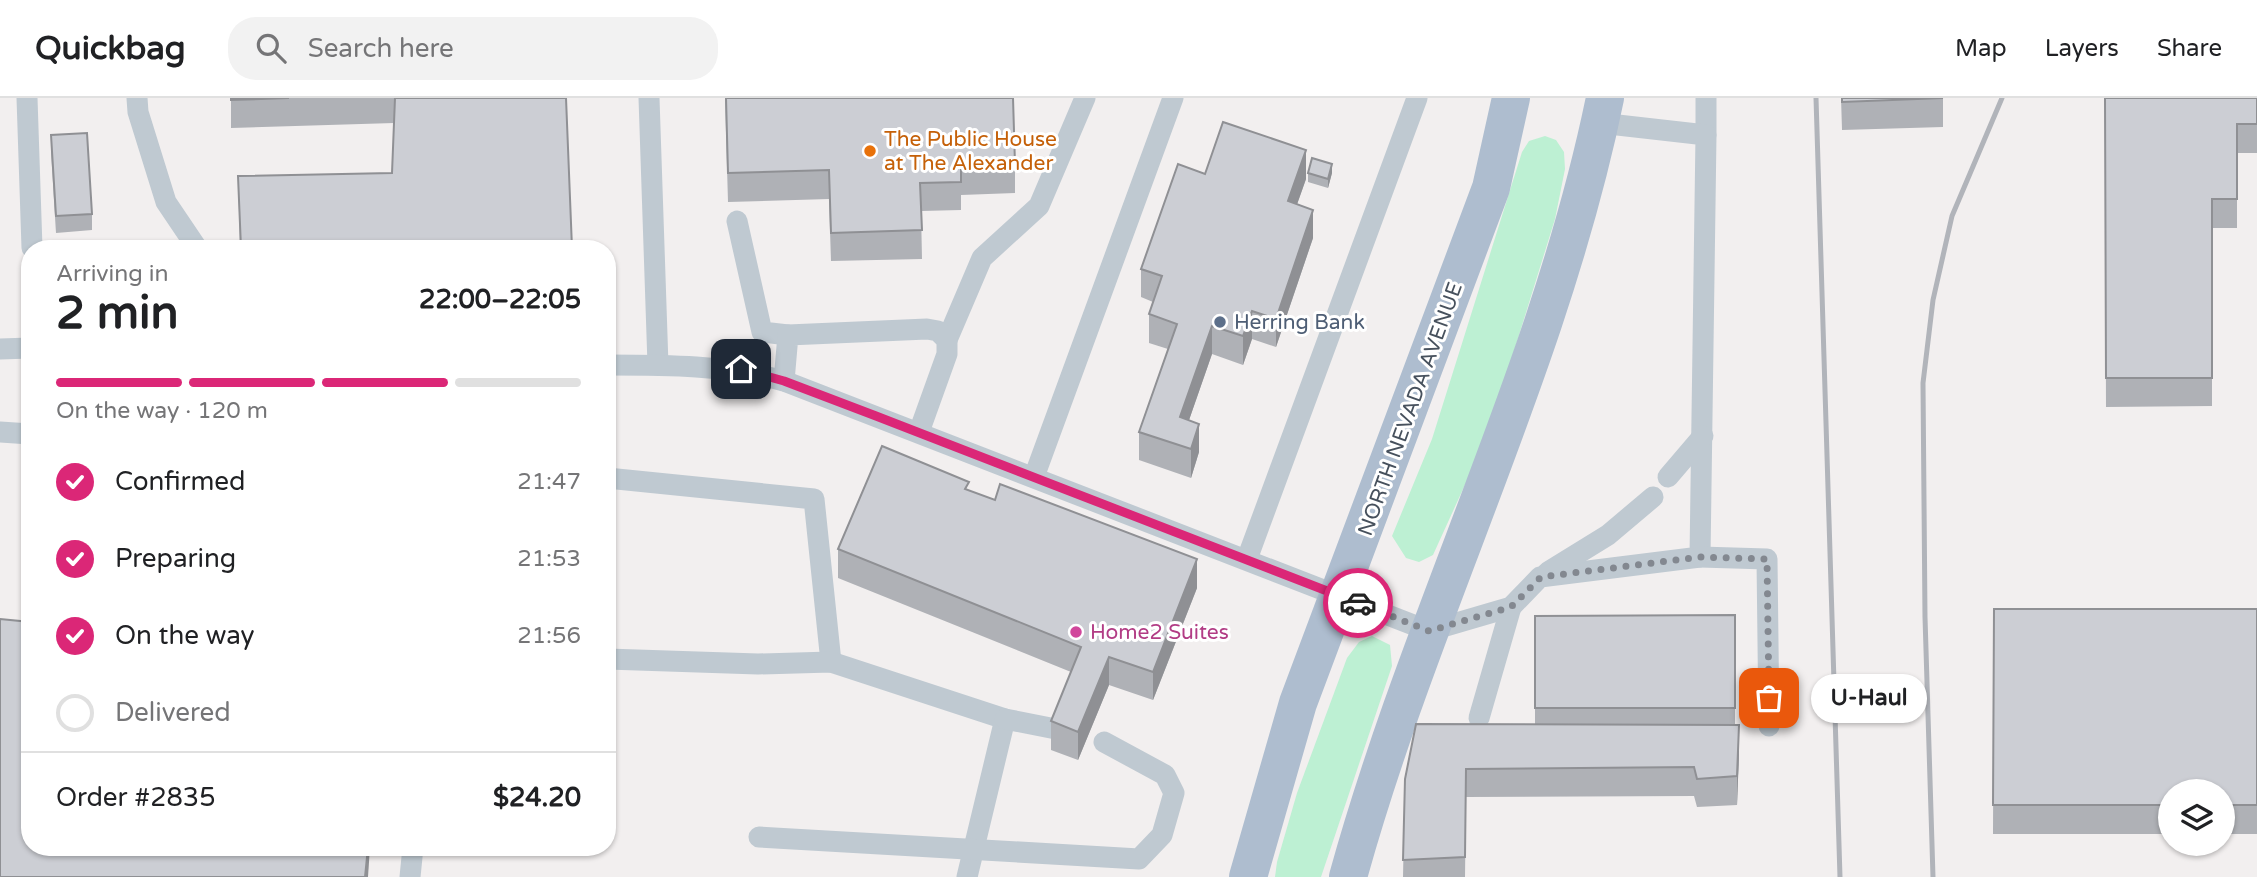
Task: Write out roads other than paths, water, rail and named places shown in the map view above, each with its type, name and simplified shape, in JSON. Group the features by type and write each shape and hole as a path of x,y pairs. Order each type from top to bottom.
{"main road":[{"name":"NORTH NEVADA AVENUE","path":"1248,877 1298,703 1491,188 1511,98"},
{"path":"1348,877 1364,819 1429,631 1534,355 1588,183 1603,111"}],"lane":[{"path":"27,98 32,240"},
{"path":"137,98 138,112 166,202 192,240"},
{"path":"649,98 658,365"},
{"path":"919,432 947,354 947,340 982,258 1039,206 1085,98"},
{"path":"1034,477 1172,98"},
{"path":"1247,559 1417,98"},
{"path":"1700,557 1706,98"},
{"path":"1603,111 1706,135"},
{"path":"737,221 762,332 788,335 927,329 938,331 947,340"},
{"path":"784,381 788,335"},
{"path":"0,349 21,348"},
{"path":"616,365 741,369 784,381 1429,631 1511,607 1541,577 1608,535 1653,497"},
{"path":"0,432 21,433"},
{"path":"1668,477 1703,436"},
{"path":"616,479 814,499 831,662"},
{"path":"1541,577 1700,557 1767,559 1769,726"},
{"path":"1479,718 1511,607"},
{"path":"616,659 758,664 831,662 1005,719 1079,734"},
{"path":"967,877 1005,719"},
{"path":"759,837 1139,859 1162,835 1174,793 1165,775 1104,742"},
{"path":"410,877 412,856"}],"railway":[{"path":"1816,98 1840,877"},
{"path":"1933,877 1925,617 1923,383 1933,300 1952,216 2002,98"}],"place":[{"name":"The Public House at The Alexander","path":"870,151"},
{"name":"Herring Bank","path":"1220,322"},
{"name":"Home2 Suites","path":"1076,632"},
{"name":"U-Haul","path":"1769,698"}]}
